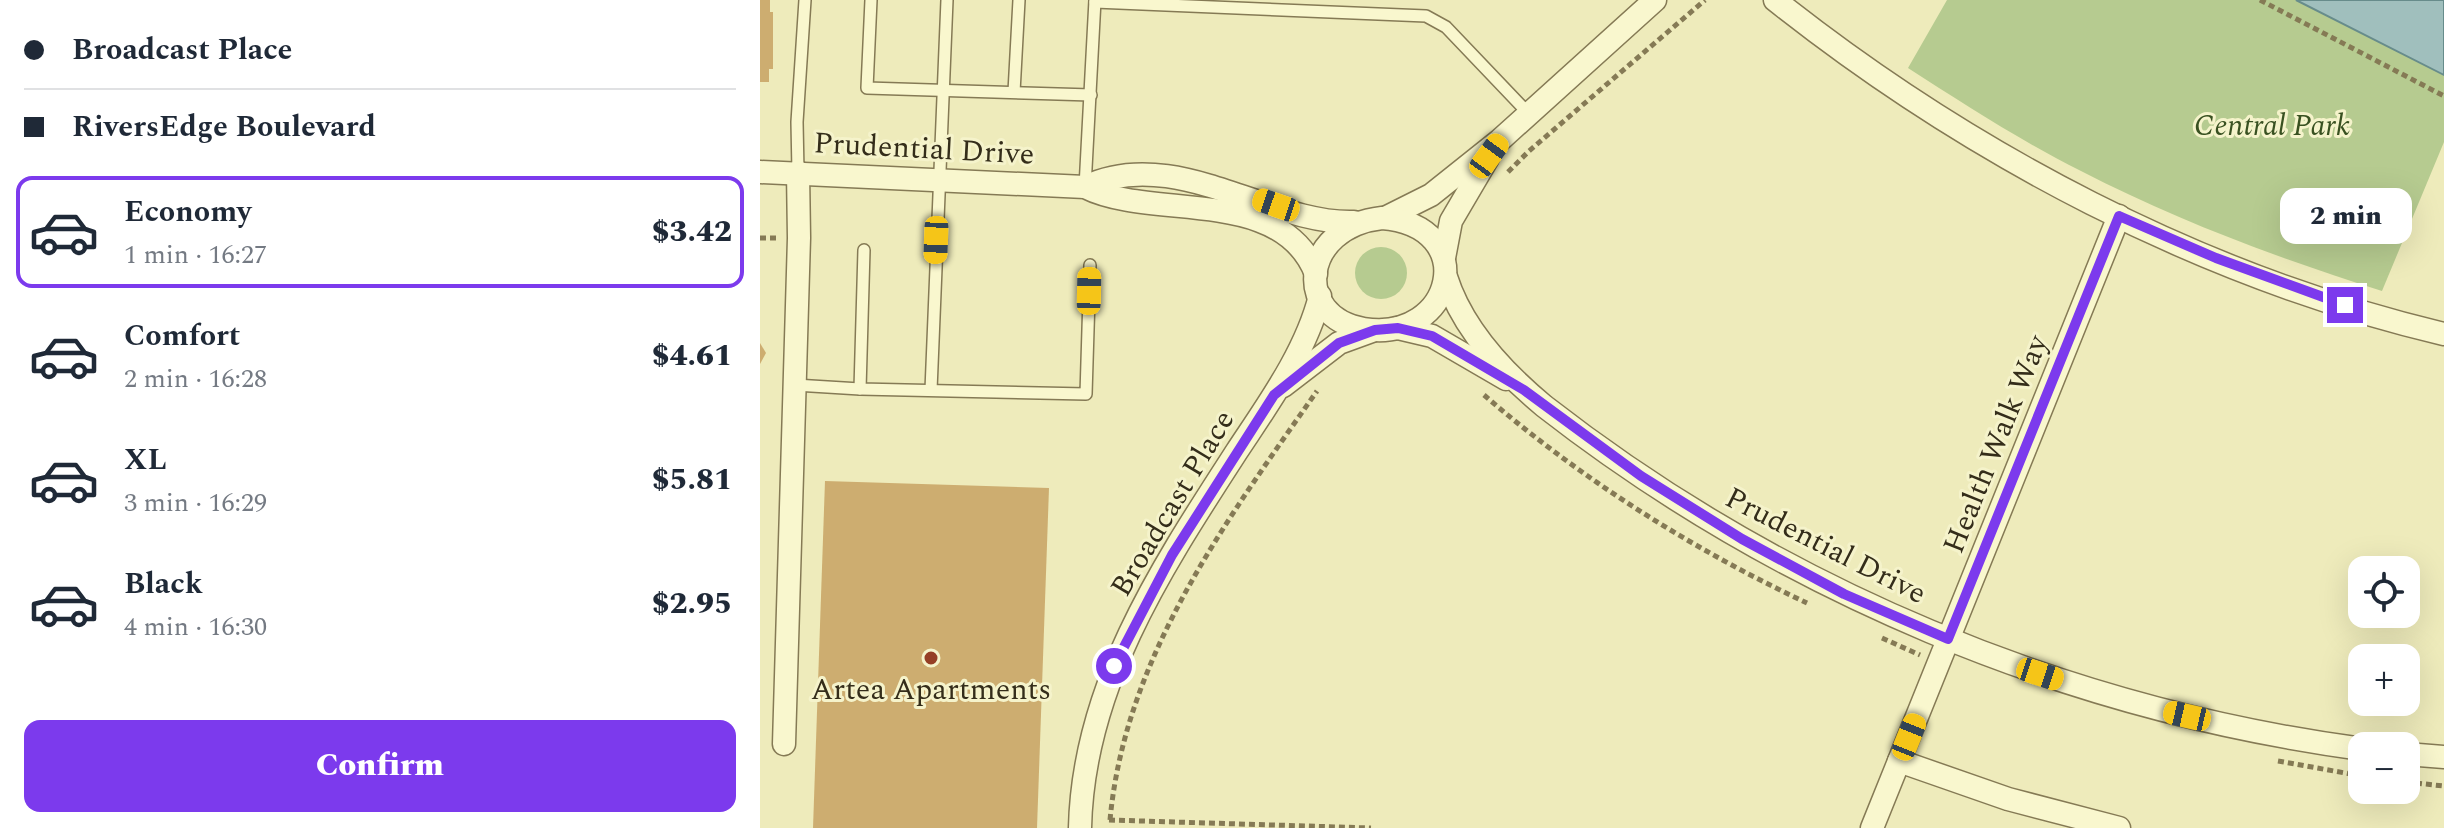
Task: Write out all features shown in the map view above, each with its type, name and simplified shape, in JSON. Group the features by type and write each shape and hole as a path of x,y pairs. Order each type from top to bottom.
{"street":[{"path":"1500,140 1451,221 1442,294 1429,311 1398,328 1375,330 1338,320 1320,296 1316,274 1327,243 1339,231 1359,222 1382,218 1424,200 1500,140 1655,0"},
{"path":"1775,0 1847,55 1941,117 2047,180 2119,216 2281,283 2444,334"},
{"name":"Prudential Drive","path":"760,172 1085,187 1118,200 1208,208 1260,222 1298,245 1316,274"},
{"path":"784,744 798,172"},
{"name":"Prudential Drive","path":"1085,187 1119,176 1177,179 1228,190 1319,219 1359,222"},
{"name":"Health Walk Way","path":"1872,828 2119,216"},
{"path":"1382,218 1405,221 1422,229 1436,241 1445,268"},
{"name":"Prudential Drive","path":"1445,268 1468,325 1524,390"},
{"name":"Broadcast Place","path":"1080,824 1089,742 1121,650 1189,527 1274,395 1310,325 1320,296"},
{"name":"Prudential Drive","path":"1398,328 1432,336 1524,390 1601,449 1716,524 1844,594 2040,674 2137,703 2241,728 2348,747"},
{"name":"Broadcast Place","path":"1274,395 1324,353 1375,330"},
{"path":"2420,755 2444,757"},
{"path":"1899,761 2008,799 2119,828"}],"lane":[{"path":"798,172 797,122 805,0"},
{"path":"871,0 867,88 1091,95"},
{"path":"931,390 947,0"},
{"path":"1014,92 1019,0"},
{"path":"1085,187 1095,1 1373,6 1417,14 1436,20 1529,114"},
{"path":"860,389 864,250"},
{"path":"795,385 1086,394 1090,265"}],"path":[{"path":"1500,182 1529,151 1705,0"},
{"path":"2260,0 2444,96"},
{"path":"1110,820 1120,748 1150,662 1192,581 1324,381"},
{"path":"1480,392 1611,492 1717,557 1817,608"},
{"path":"1870,633 1911,652"},
{"path":"2420,783 2444,786"},
{"path":"1080,824 1110,820 1371,828"}],"green space":[{"name":"Central Park","path":"1947,0 2296,0 2444,75 2444,142 2382,291 2229,237 2154,206 2015,135 1908,68"},
{"path":"1381,247 1400,254 1407,273 1400,292 1381,299 1362,292 1355,273 1362,254"}],"water":[{"path":"2296,0 2444,0 2444,75"}],"building":[{"path":"760,0 770,0 770,12 773,12 773,69 769,69 769,82 760,82"},
{"path":"760,343 766,353 760,364"},
{"name":"Artea Apartments","path":"825,481 1049,488 1037,828 813,828"}],"place":[{"name":"Artea Apartments","path":"931,658"}],"route":[{"path":"1114,666 1172,555 1274,395 1339,343 1375,330 1410,329 1442,341 1524,390 1614,457 1726,530 1844,594 1948,639 2119,216 2216,258 2345,305"}]}
